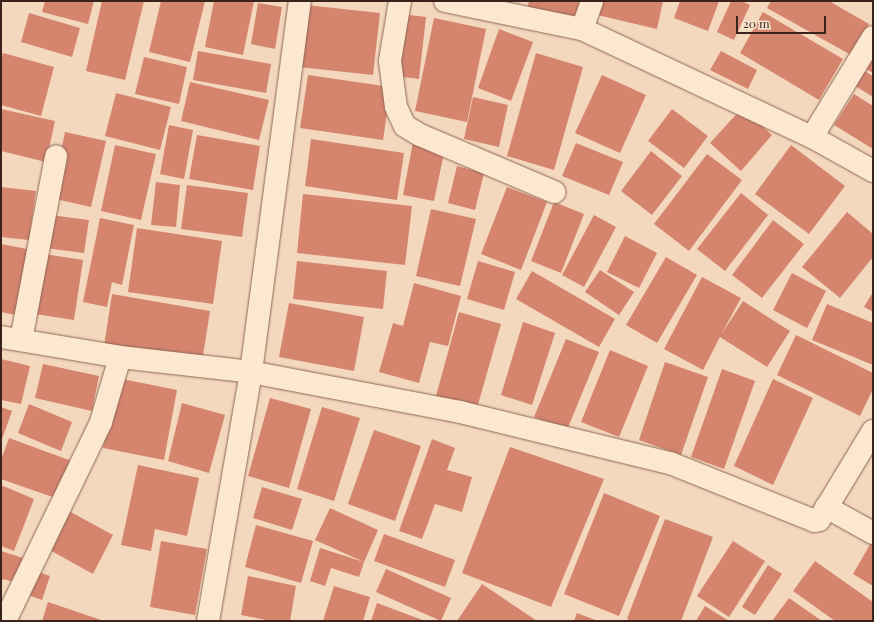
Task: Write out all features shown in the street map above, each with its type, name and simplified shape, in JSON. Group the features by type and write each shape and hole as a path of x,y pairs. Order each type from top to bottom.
{"street":[{"path":"208,621 251,372 300,1"},
{"path":"400,1 390,61 396,107 405,126 420,135 554,192"},
{"path":"445,1 582,29 812,137 873,171"},
{"path":"582,29 592,1"},
{"path":"812,137 873,37"},
{"path":"56,156 11,339 120,357 251,372 460,412 670,463 812,520 819,520 873,431"},
{"path":"5,621 101,422 120,357"},
{"path":"826,507 873,533"}],"building":[{"path":"45,1 94,1 88,24 42,12"},
{"path":"102,1 144,1 125,80 86,71"},
{"path":"161,1 205,1 190,62 149,52"},
{"path":"214,1 254,1 243,55 205,47"},
{"path":"529,1 579,1 576,19 527,10"},
{"path":"596,1 663,1 657,29 593,14"},
{"path":"680,1 719,1 708,31 674,18"},
{"path":"731,1 742,1 750,5 734,40 717,32"},
{"path":"771,1 829,1 869,24 851,55 767,8"},
{"path":"258,3 282,7 275,49 251,44"},
{"path":"306,5 380,13 373,75 299,67"},
{"path":"763,12 843,59 819,100 740,53"},
{"path":"29,13 80,28 72,57 21,42"},
{"path":"402,14 426,17 419,79 394,76"},
{"path":"434,18 486,29 467,122 415,111"},
{"path":"499,29 533,42 511,101 478,88"},
{"path":"198,51 271,64 266,93 193,80"},
{"path":"721,51 757,70 748,89 710,70"},
{"path":"873,51 873,73 863,67"},
{"path":"3,53 54,67 41,116 1,105 1,61"},
{"path":"536,53 583,67 554,170 507,156"},
{"path":"144,57 187,67 179,104 135,94"},
{"path":"861,69 873,76 873,97 852,84"},
{"path":"308,75 391,87 383,140 300,128"},
{"path":"602,75 646,95 620,153 575,133"},
{"path":"190,82 269,100 259,140 181,121"},
{"path":"116,93 171,107 160,150 105,136"},
{"path":"854,94 873,106 873,149 834,125"},
{"path":"473,97 508,105 499,147 464,139"},
{"path":"742,108 772,135 741,171 710,143"},
{"path":"1,109 55,121 46,162 1,151"},
{"path":"672,109 708,136 684,168 648,141"},
{"path":"169,125 193,130 184,179 160,174"},
{"path":"65,132 106,141 91,207 51,198"},
{"path":"197,135 260,146 253,190 189,179"},
{"path":"311,139 404,153 397,200 305,186"},
{"path":"413,142 445,148 434,201 403,195"},
{"path":"576,143 623,162 609,195 562,176"},
{"path":"115,145 156,154 141,220 101,211"},
{"path":"791,145 845,186 809,234 755,194"},
{"path":"651,151 682,176 652,215 621,191"},
{"path":"707,154 742,180 689,251 654,224"},
{"path":"457,166 484,173 475,210 448,203"},
{"path":"156,182 180,185 176,227 151,225"},
{"path":"187,185 248,193 242,237 181,229"},
{"path":"1,187 36,191 29,240 1,237"},
{"path":"507,187 547,202 521,270 481,254"},
{"path":"741,193 768,215 725,271 697,249"},
{"path":"303,194 412,206 405,265 297,253"},
{"path":"554,202 584,214 561,273 531,261"},
{"path":"431,209 476,219 460,286 416,276"},
{"path":"847,212 873,234 873,257 840,298 802,267"},
{"path":"50,215 89,220 84,253 45,248"},
{"path":"594,215 616,227 584,287 562,275"},
{"path":"100,218 134,225 122,285 112,282 107,307 83,302"},
{"path":"773,220 804,244 762,298 732,275"},
{"path":"137,228 222,241 213,304 128,292"},
{"path":"625,236 657,253 639,288 607,272"},
{"path":"1,244 27,249 16,315 1,312"},
{"path":"44,254 83,260 74,320 35,314"},
{"path":"666,257 697,275 657,343 626,325"},
{"path":"297,261 387,271 383,309 293,299"},
{"path":"478,261 515,272 504,310 467,299"},
{"path":"600,270 634,292 619,315 585,292"},
{"path":"532,271 615,319 599,347 516,299"},
{"path":"792,273 826,291 807,328 773,310"},
{"path":"702,277 741,298 721,335 743,301 790,331 767,367 720,337 703,370 664,349"},
{"path":"414,283 461,296 448,346 430,342 419,383 379,372 393,323 403,326"},
{"path":"873,292 873,312 864,307"},
{"path":"112,294 210,311 202,362 104,346"},
{"path":"289,303 364,317 354,371 279,357"},
{"path":"827,304 873,323 873,365 812,340"},
{"path":"459,312 501,324 477,408 436,396"},
{"path":"523,322 555,333 532,405 501,395"},
{"path":"796,335 873,373 873,389 860,416 777,375"},
{"path":"566,339 599,352 567,430 534,417"},
{"path":"610,350 648,366 619,437 581,422"},
{"path":"1,359 30,366 21,404 1,400"},
{"path":"665,362 708,377 681,455 639,440"},
{"path":"43,364 99,376 92,411 35,398"},
{"path":"722,369 755,381 724,469 691,457"},
{"path":"117,378 177,390 164,460 103,448"},
{"path":"773,379 813,398 773,485 734,466"},
{"path":"270,398 311,409 289,488 248,476"},
{"path":"182,403 225,415 209,473 168,461"},
{"path":"29,404 72,422 61,451 18,433"},
{"path":"1,407 12,411 1,442"},
{"path":"322,407 360,418 334,501 297,489"},
{"path":"374,430 421,446 395,521 348,504"},
{"path":"9,438 77,463 64,501 1,479 1,460"},
{"path":"432,439 455,448 447,470 472,477 462,512 435,504 422,539 399,531"},
{"path":"510,447 604,479 551,607 462,573"},
{"path":"138,465 199,478 187,536 155,529 151,551 121,545"},
{"path":"1,485 34,499 14,551 1,546"},
{"path":"262,487 302,499 292,530 253,518"},
{"path":"604,493 660,516 619,616 564,594"},
{"path":"330,508 378,530 364,562 315,540"},
{"path":"67,510 113,535 93,574 46,548"},
{"path":"665,519 713,537 681,621 631,621 627,619"},
{"path":"256,525 313,541 301,583 245,567"},
{"path":"384,534 455,560 445,587 374,561"},
{"path":"161,541 207,549 195,615 150,607"},
{"path":"733,541 765,561 729,617 697,596"},
{"path":"873,541 873,586 853,574"},
{"path":"320,548 364,562 359,577 331,568 325,586 310,581"},
{"path":"1,551 23,558 14,582 3,579 1,584"},
{"path":"815,561 873,602 873,621 835,621 793,591"},
{"path":"768,565 782,574 755,615 742,607"},
{"path":"386,569 451,598 441,621 376,592"},
{"path":"33,570 50,576 42,600 25,594"},
{"path":"248,576 296,586 290,621 271,621 241,615"},
{"path":"482,584 537,621 457,621"},
{"path":"334,586 370,597 363,621 323,621"},
{"path":"789,598 822,621 772,621"},
{"path":"48,602 104,621 42,621"},
{"path":"377,603 425,621 371,621"},
{"path":"705,606 729,621 696,621"},
{"path":"577,613 598,621 574,621"}]}
